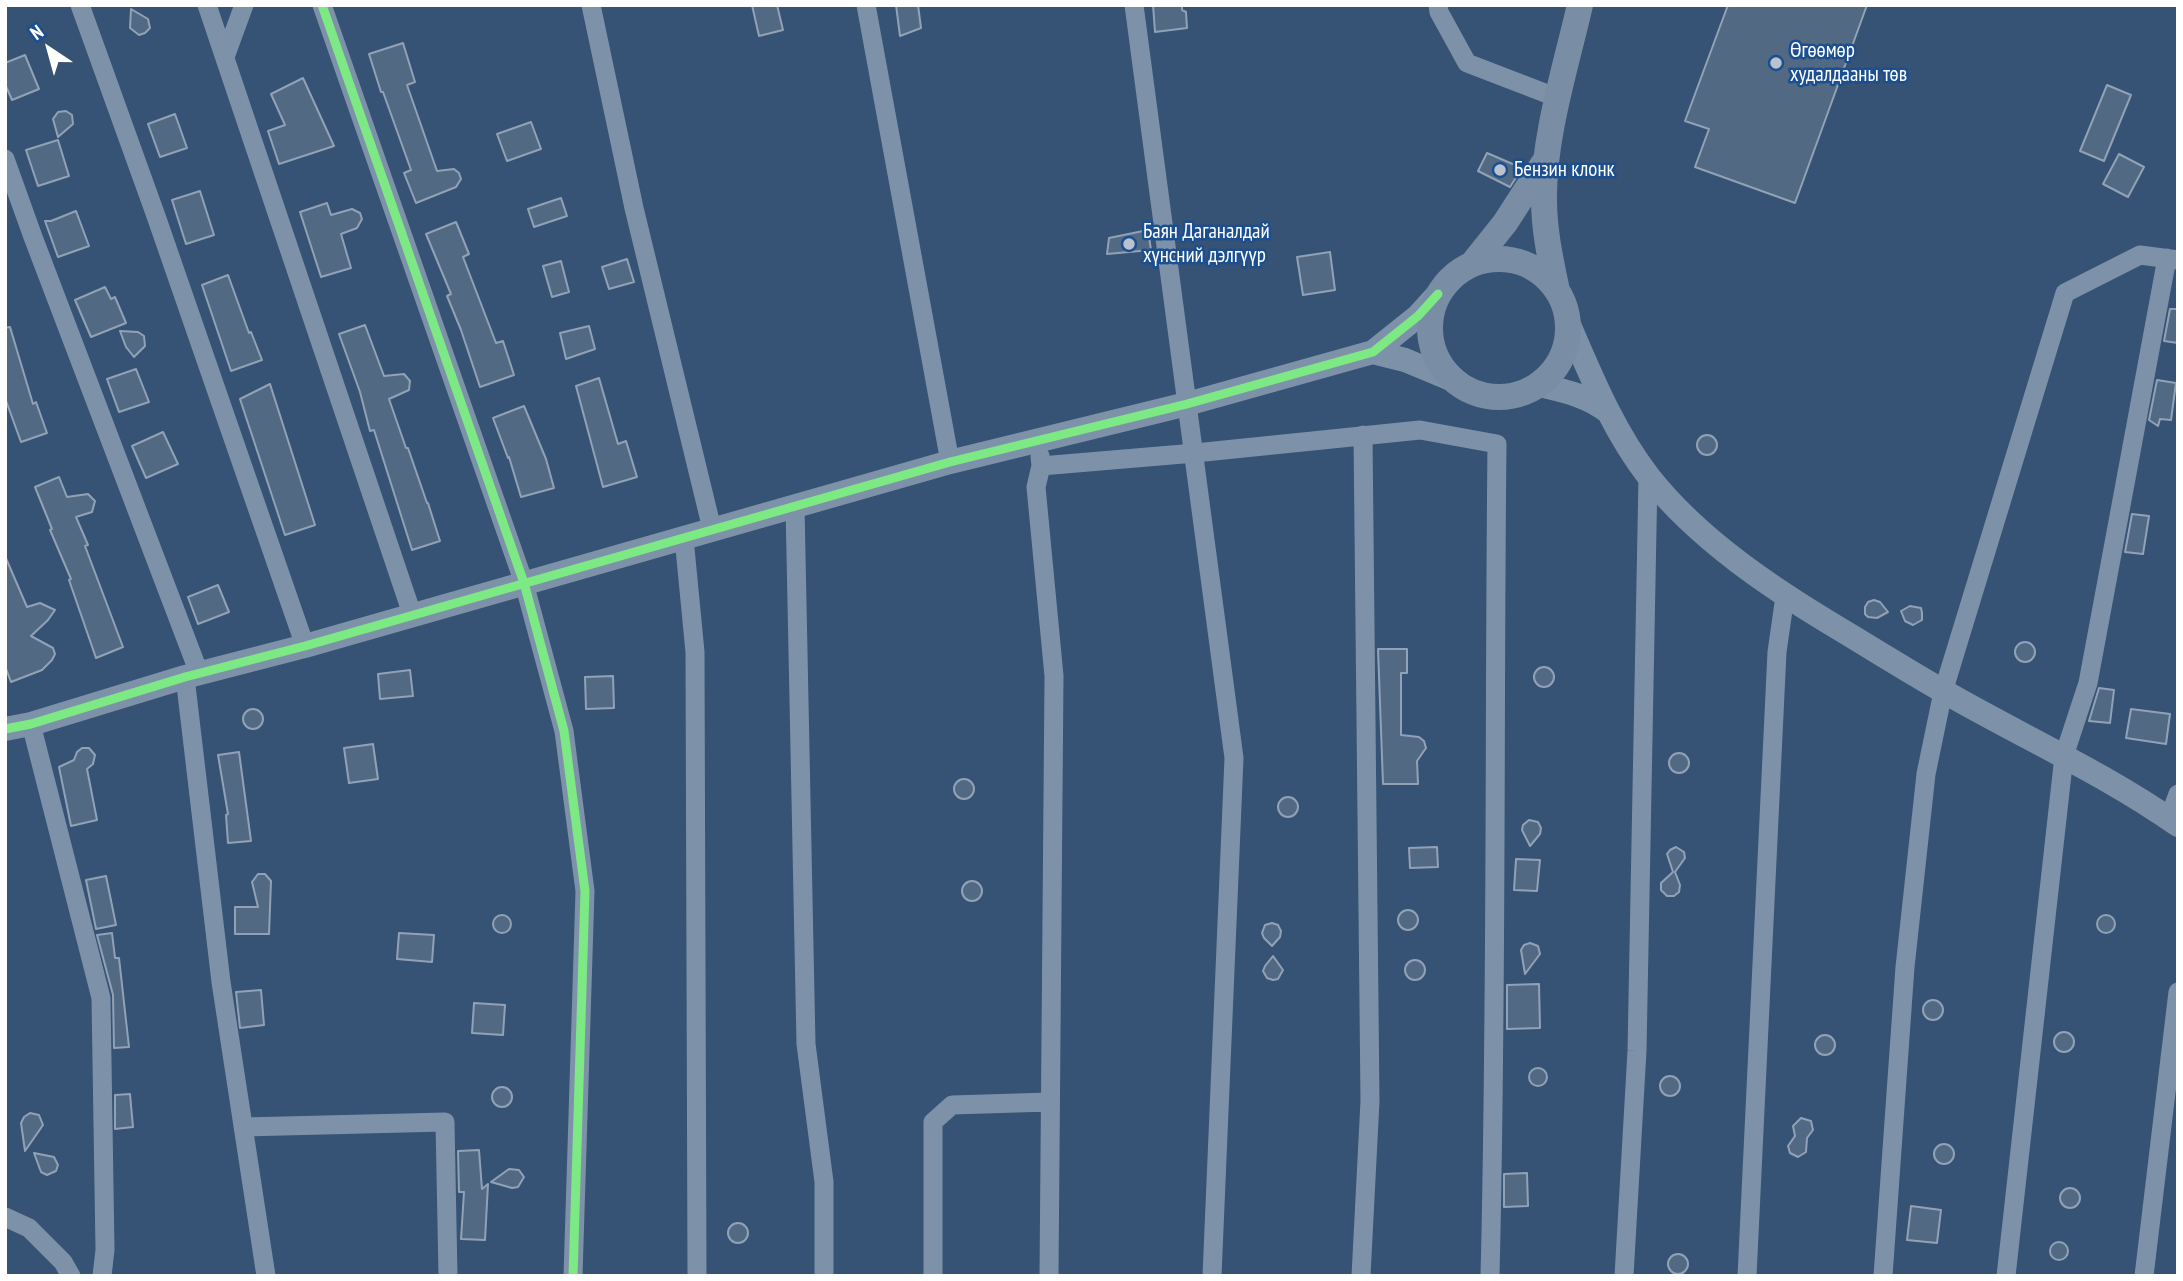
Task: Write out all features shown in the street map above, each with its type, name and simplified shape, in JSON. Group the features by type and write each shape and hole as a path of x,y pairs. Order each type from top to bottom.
{"main road":[{"path":"1556,286 1540,270 1520,261 1496,258 1473,263 1453,275 1438,294 1430,317 1430,341 1438,362 1453,380 1473,393 1495,397 1518,395 1539,385 1556,369 1566,349 1570,327 1566,305 1556,286 1547,240 1544,200 1546,160 1580,5"},
{"path":"1473,263 1505,223 1546,160"}],"street":[{"path":"80,5 305,646"},
{"path":"207,5 412,614"},
{"path":"225,57 244,5"},
{"path":"322,5 524,583 564,731 585,891 573,1276"},
{"path":"591,5 634,208 712,529"},
{"path":"866,5 950,462"},
{"path":"1135,5 1234,758 1212,1276"},
{"path":"1438,5 1439,12 1467,62 1558,98"},
{"path":"5,159 192,675 221,982 267,1276"},
{"path":"1883,1276 1907,953 1926,774 1943,692 2065,293 2140,255 2172,259 2088,683 2064,756 2006,1276"},
{"path":"1040,454 1187,404 1373,352 1418,316 1438,294"},
{"path":"1570,327 1607,411 1648,477 1716,544 1785,596 1943,692 2064,756 2173,822 2178,794"},
{"path":"1373,352 1405,360 1453,380"},
{"path":"1539,385 1574,393 1595,402 1607,411"},
{"path":"5,729 31,724 192,675 305,646 950,462 1040,454 1195,453 1420,430 1497,444 1495,1076 1490,1276"},
{"path":"1361,1276 1370,1101 1363,435"},
{"path":"1040,454 1036,487 1054,676 1049,1276"},
{"path":"1624,1276 1637,1051 1648,477"},
{"path":"796,505 806,1044 824,1182 824,1276"},
{"path":"684,538 695,652 697,1276"},
{"path":"1747,1276 1777,652 1785,596"},
{"path":"31,724 101,998 105,1250 102,1276"},
{"path":"2144,1276 2178,992"},
{"path":"933,1276 933,1122 952,1105 1049,1102"},
{"path":"243,1127 446,1122 448,1276"},
{"path":"5,1217 29,1228 63,1262 71,1276"}],"building":[{"path":"752,5 777,5 783,30 759,36"},
{"path":"896,5 918,5 921,28 900,36"},
{"path":"1153,5 1182,5 1182,10 1186,12 1187,28 1155,32"},
{"name":"Өгөөмөр худалдааны төв","path":"1728,5 1867,5 1795,203 1695,167 1709,129 1685,121"},
{"path":"131,9 148,19 150,28 145,33 139,35 130,28"},
{"path":"403,43 415,82 407,85 437,171 454,169 461,179 456,187 416,203 404,173 411,170 369,54"},
{"path":"25,55 39,89 12,100 5,84 5,63"},
{"path":"303,78 334,146 279,164 268,131 285,125 271,94"},
{"path":"2107,85 2131,95 2104,161 2080,151"},
{"path":"66,111 72,115 73,124 58,137 53,119 58,112"},
{"path":"175,114 187,148 160,157 148,124"},
{"path":"531,122 541,149 507,161 497,134"},
{"path":"58,140 69,176 38,186 26,150"},
{"name":"Бензин клонк","path":"1487,153 1522,168 1510,187 1478,171"},
{"path":"2119,154 2144,167 2128,197 2103,184"},
{"path":"200,191 214,235 186,244 172,200"},
{"path":"561,198 567,216 534,227 528,209"},
{"path":"327,203 331,215 352,209 360,213 362,219 357,228 341,234 351,268 321,277 300,212"},
{"path":"76,211 89,246 58,257 45,221"},
{"path":"456,222 469,254 463,257 496,343 503,341 514,375 480,387 447,296 451,294 426,234"},
{"name":"Баян Даганалдай хүнсний дэлгүүр","path":"1148,230 1151,250 1107,254 1109,238"},
{"path":"1330,252 1335,290 1303,295 1297,257"},
{"path":"627,259 634,282 609,289 602,267"},
{"path":"561,261 569,292 552,297 543,266"},
{"path":"228,275 262,360 231,371 202,285"},
{"path":"105,287 111,299 115,297 126,323 91,337 75,300"},
{"path":"2170,309 2178,309 2178,343 2164,341"},
{"path":"365,325 384,376 404,374 410,381 409,390 389,399 440,541 412,550 374,430 370,431 360,392 339,334"},
{"path":"589,326 595,349 566,359 560,333"},
{"path":"10,327 33,404 36,402 47,433 21,442 5,398 5,328"},
{"path":"120,331 138,332 144,336 145,346 134,357 126,347"},
{"path":"136,369 149,402 119,412 107,379"},
{"path":"599,378 618,444 626,441 637,477 603,487 576,386"},
{"path":"2157,380 2176,383 2171,420 2160,419 2158,426 2149,420"},
{"path":"270,384 315,525 285,535 240,399"},
{"path":"524,406 546,459 554,488 521,497 493,418"},
{"path":"163,432 178,464 146,478 132,446"},
{"path":"1707,435 1714,438 1717,445 1714,452 1707,455 1700,452 1697,445 1700,438"},
{"path":"59,477 67,497 88,494 95,501 92,512 76,517 123,647 96,658 69,580 71,579 35,487"},
{"path":"2132,514 2149,516 2143,554 2125,552"},
{"path":"5,556 27,607 40,603 55,610 31,636 53,648 55,654 52,660 42,670 11,682 5,666"},
{"path":"218,585 229,612 198,624 188,597"},
{"path":"1868,602 1880,602 1888,612 1877,618 1868,617 1865,607"},
{"path":"1910,606 1921,608 1922,613 1922,620 1913,625 1905,621 1901,611"},
{"path":"2025,642 2032,645 2035,652 2032,659 2025,662 2018,659 2015,652 2018,645"},
{"path":"1378,649 1407,649 1407,673 1401,673 1401,735 1419,737 1424,741 1426,748 1417,761 1418,784 1383,784"},
{"path":"1544,667 1551,670 1554,677 1551,684 1544,687 1537,684 1534,677 1537,670"},
{"path":"410,670 413,696 380,699 378,674"},
{"path":"613,676 614,708 586,709 585,677"},
{"path":"2099,688 2114,690 2110,723 2089,721"},
{"path":"253,709 260,712 263,719 260,726 253,729 246,726 243,719 246,712"},
{"path":"2131,709 2170,714 2166,744 2126,738"},
{"path":"373,744 378,779 349,783 344,748"},
{"path":"82,748 89,748 95,755 93,764 87,769 97,820 71,826 59,767 74,760"},
{"path":"239,752 251,841 228,843 228,814 218,755"},
{"path":"1679,753 1686,756 1689,763 1686,770 1679,773 1672,770 1669,763 1672,756"},
{"path":"964,779 971,782 974,789 971,796 964,799 957,796 954,789 957,782"},
{"path":"1288,797 1295,800 1298,807 1295,814 1288,817 1281,814 1278,807 1281,800"},
{"path":"1529,820 1538,822 1541,828 1540,834 1530,846 1522,830"},
{"path":"1437,847 1438,867 1410,868 1409,848"},
{"path":"1676,847 1684,852 1685,858 1675,872 1680,885 1679,892 1674,896 1667,896 1661,890 1661,883 1673,872 1667,854"},
{"path":"1516,859 1540,860 1537,891 1514,890"},
{"path":"258,874 265,874 271,881 269,934 235,934 235,907 258,907 252,882"},
{"path":"106,876 116,925 96,929 86,880"},
{"path":"972,881 979,884 982,891 979,898 972,901 965,898 962,891 965,884"},
{"path":"1408,910 1415,913 1418,920 1415,927 1408,930 1401,927 1398,920 1401,913"},
{"path":"498,915 506,915 511,924 509,931 498,933 493,928 493,920"},
{"path":"2102,915 2110,915 2115,924 2113,931 2102,933 2097,928 2097,920"},
{"path":"1265,925 1278,925 1281,931 1280,937 1272,946 1262,933"},
{"path":"112,933 115,958 119,958 129,1047 114,1048 113,995 97,935"},
{"path":"399,933 434,935 432,962 397,959"},
{"path":"1530,943 1538,946 1540,954 1525,974 1521,950 1524,945"},
{"path":"1273,956 1283,970 1278,979 1273,980 1267,978 1263,971"},
{"path":"1415,960 1422,963 1425,970 1422,977 1415,980 1408,977 1405,970 1408,963"},
{"path":"1539,984 1540,1028 1507,1029 1507,985"},
{"path":"261,990 264,1025 240,1028 236,992"},
{"path":"1933,1000 1940,1003 1943,1010 1940,1017 1933,1020 1926,1017 1923,1010 1926,1003"},
{"path":"474,1003 505,1005 503,1035 472,1033"},
{"path":"2064,1032 2071,1035 2074,1042 2071,1049 2064,1052 2057,1049 2054,1042 2057,1035"},
{"path":"1825,1035 1832,1038 1835,1045 1832,1052 1825,1055 1818,1052 1815,1045 1818,1038"},
{"path":"1534,1068 1542,1068 1547,1077 1545,1084 1534,1086 1529,1081 1529,1073"},
{"path":"1670,1076 1677,1079 1680,1086 1677,1093 1670,1096 1663,1093 1660,1086 1663,1079"},
{"path":"502,1087 509,1090 512,1097 509,1104 502,1107 495,1104 492,1097 495,1090"},
{"path":"130,1094 133,1127 115,1129 115,1095"},
{"path":"30,1113 39,1115 43,1125 25,1151 21,1123"},
{"path":"1801,1118 1811,1121 1813,1130 1807,1138 1806,1152 1798,1157 1790,1153 1788,1146 1795,1136 1793,1126"},
{"path":"1944,1144 1951,1147 1954,1154 1951,1161 1944,1164 1937,1161 1934,1154 1937,1147"},
{"path":"479,1150 482,1189 488,1184 485,1240 461,1239 464,1192 459,1192 458,1151"},
{"path":"34,1153 54,1157 58,1165 56,1171 47,1175 41,1172"},
{"path":"509,1169 519,1170 524,1177 518,1187 491,1182"},
{"path":"1527,1173 1528,1206 1504,1207 1504,1174"},
{"path":"2070,1188 2077,1191 2080,1198 2077,1205 2070,1208 2063,1205 2060,1198 2063,1191"},
{"path":"1911,1206 1941,1210 1937,1243 1907,1240"},
{"path":"738,1223 745,1226 748,1233 745,1240 738,1243 731,1240 728,1233 731,1226"},
{"path":"2055,1242 2063,1242 2068,1251 2066,1258 2055,1260 2050,1255 2050,1247"},
{"path":"1678,1254 1685,1257 1688,1264 1685,1271 1678,1274 1671,1271 1668,1264 1671,1257"}],"cycle path":[{"path":"322,5 524,583 564,731 585,891 573,1276"},
{"path":"5,729 31,724 185,677 305,646 950,462 1187,404 1373,352 1418,316 1438,294"}],"place":[{"name":"Өгөөмөр худалдааны төв","path":"1776,63"},
{"name":"Бензин клонк","path":"1500,170"},
{"name":"Баян Даганалдай хүнсний дэлгүүр","path":"1129,244"}]}
